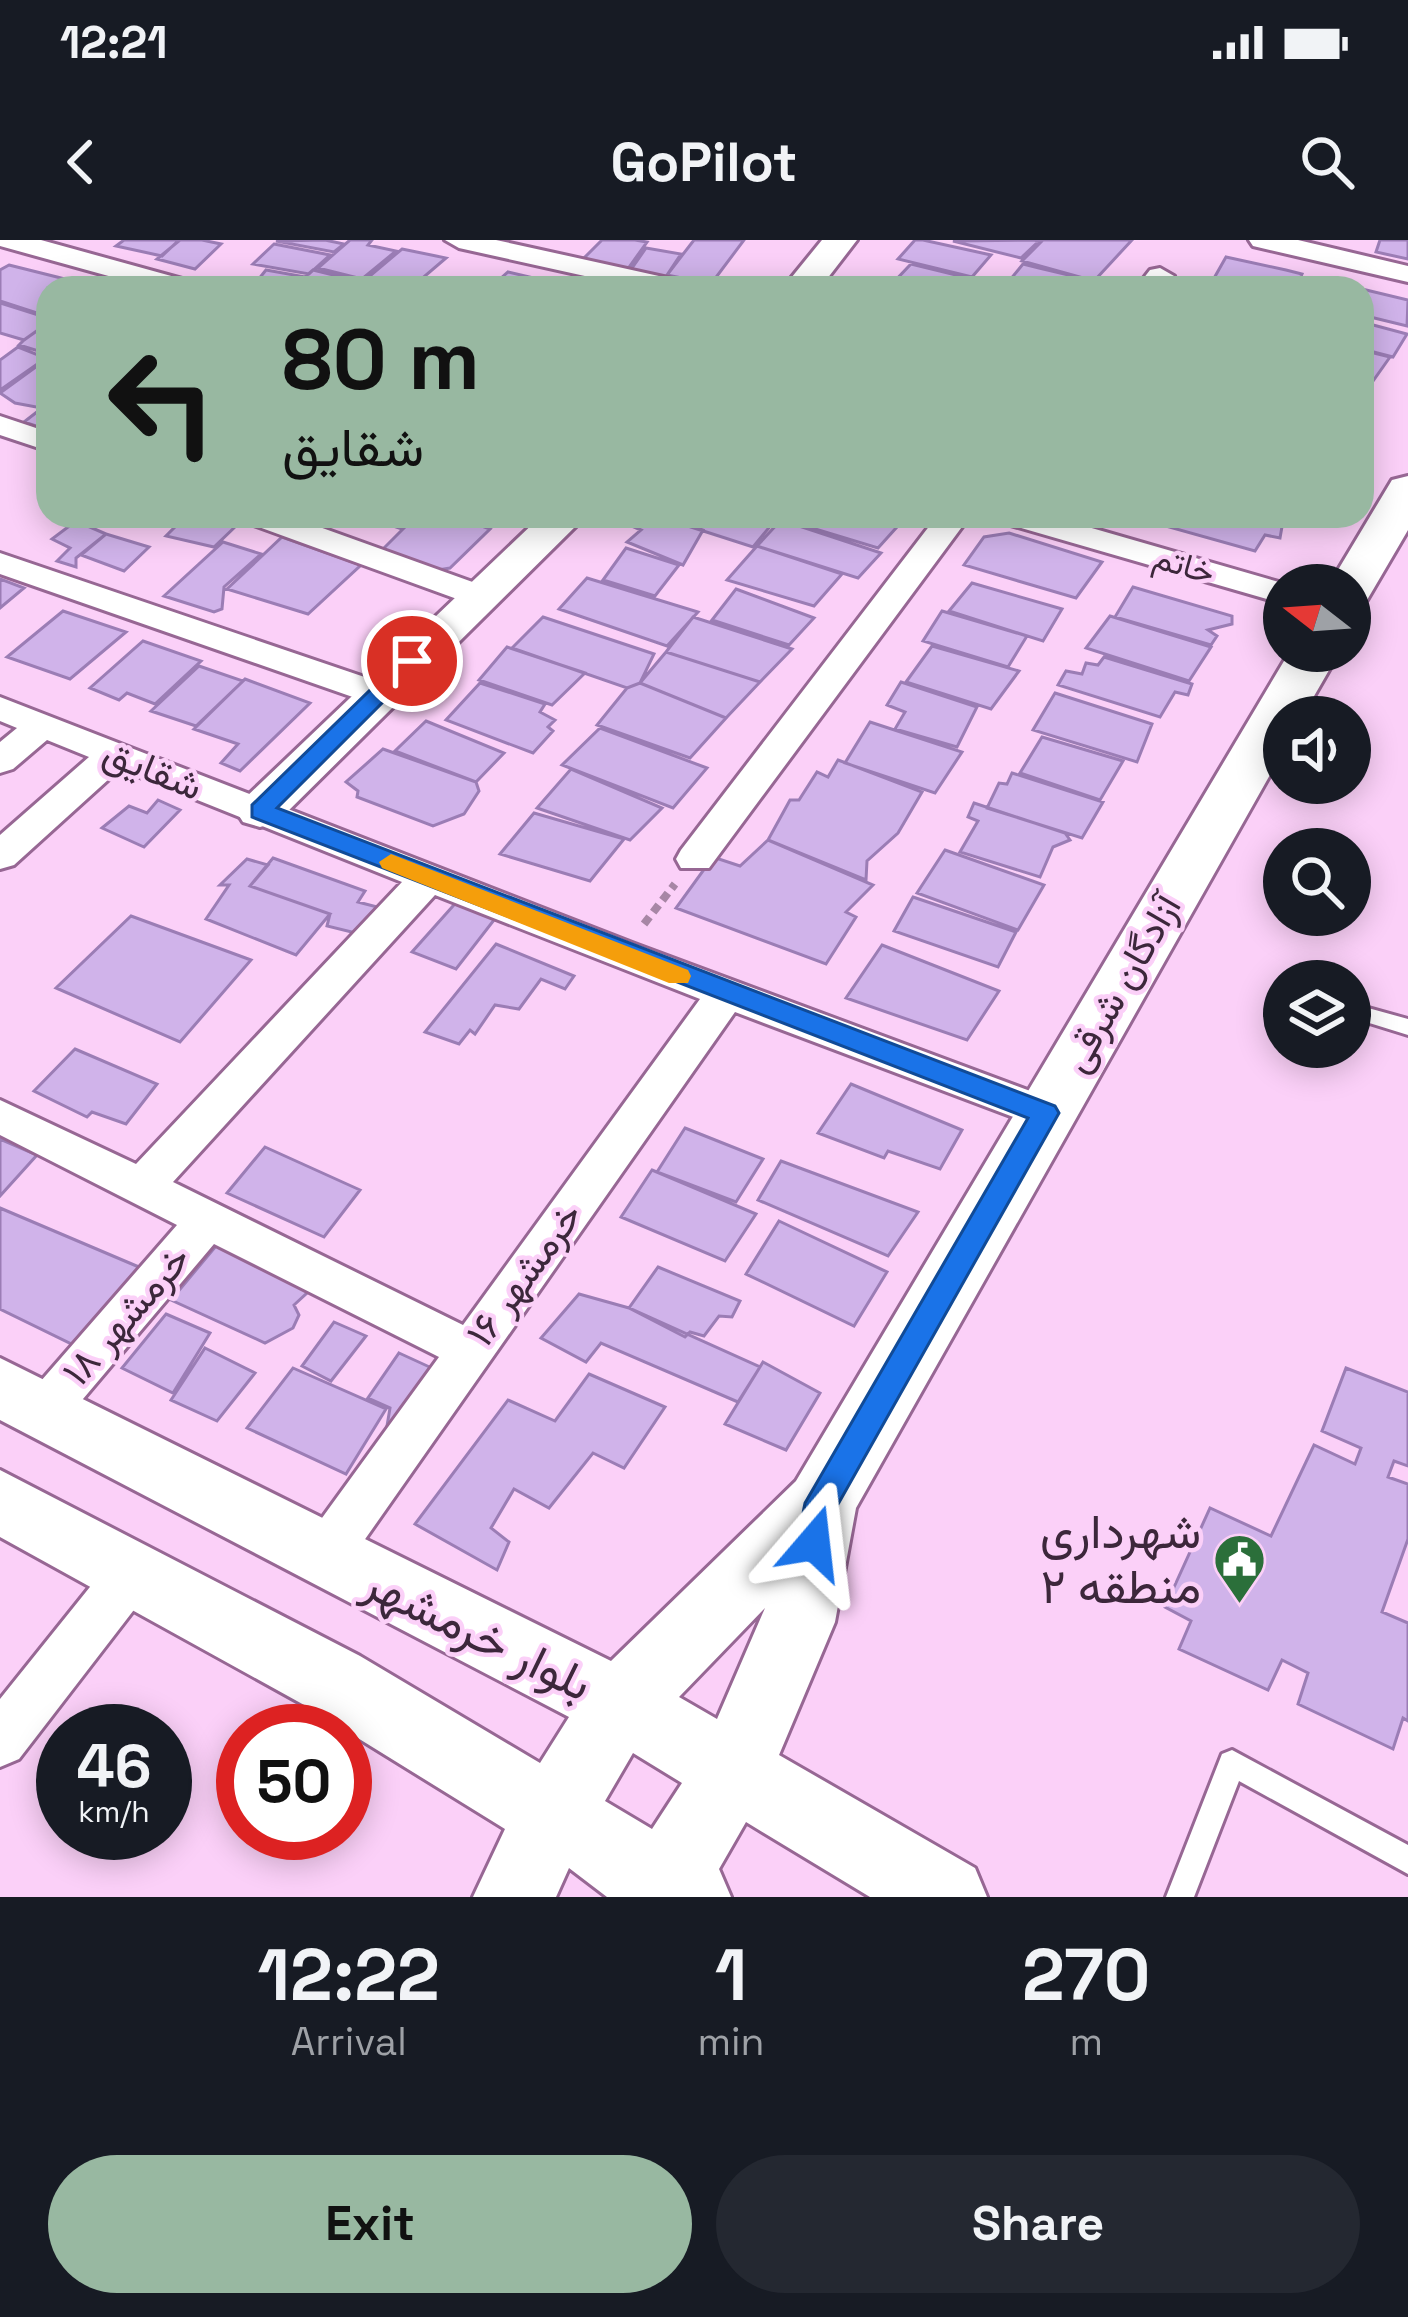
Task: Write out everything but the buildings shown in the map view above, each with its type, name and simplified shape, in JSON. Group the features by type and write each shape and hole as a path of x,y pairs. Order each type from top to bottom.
{"main road":[{"path":"1365,564 1408,490"},
{"name":"آزادگان شرقی","path":"821,1503 1303,672"},
{"name":"بلوار خرمشهر","path":"22,1399 620,1704 946,1897"},
{"path":"0,1502 334,1681 553,1814 666,1893 731,1770 798,1623 821,1503"},
{"path":"514,1897 553,1814 620,1704 821,1503"}],"street":[{"path":"10,240 140,276"},
{"path":"459,240 622,276"},
{"path":"811,276 840,240"},
{"path":"1263,240 1408,274"},
{"path":"0,425 36,438"},
{"path":"292,528 480,596"},
{"path":"260,811 552,528"},
{"path":"694,859 945,528"},
{"name":"خاتم","path":"1056,528 1263,588"},
{"path":"0,563 379,694"},
{"name":"شقایق","path":"0,708 621,954 1045,1113"},
{"path":"0,761 42,725"},
{"path":"0,856 116,754"},
{"path":"142,1187 429,878"},
{"name":"خرمشهر ۱۶","path":"324,1556 726,994"},
{"path":"0,1116 469,1350"},
{"name":"خرمشهر ۱۸","path":"22,1399 208,1220"},
{"path":"0,1741 132,1573"}],"lane":[{"path":"1371,1016 1408,1027"},
{"path":"1180,1897 1232,1763 1408,1860"}],"path":[{"path":"621,954 694,859"}],"slow traffic":[{"path":"391,862 678,976"}],"place":[{"name":"شهرداری منطقه ۲","path":"1240,1605"}],"route":[{"path":"412,661 260,811 621,954 1045,1113 821,1503 814,1543"}]}
